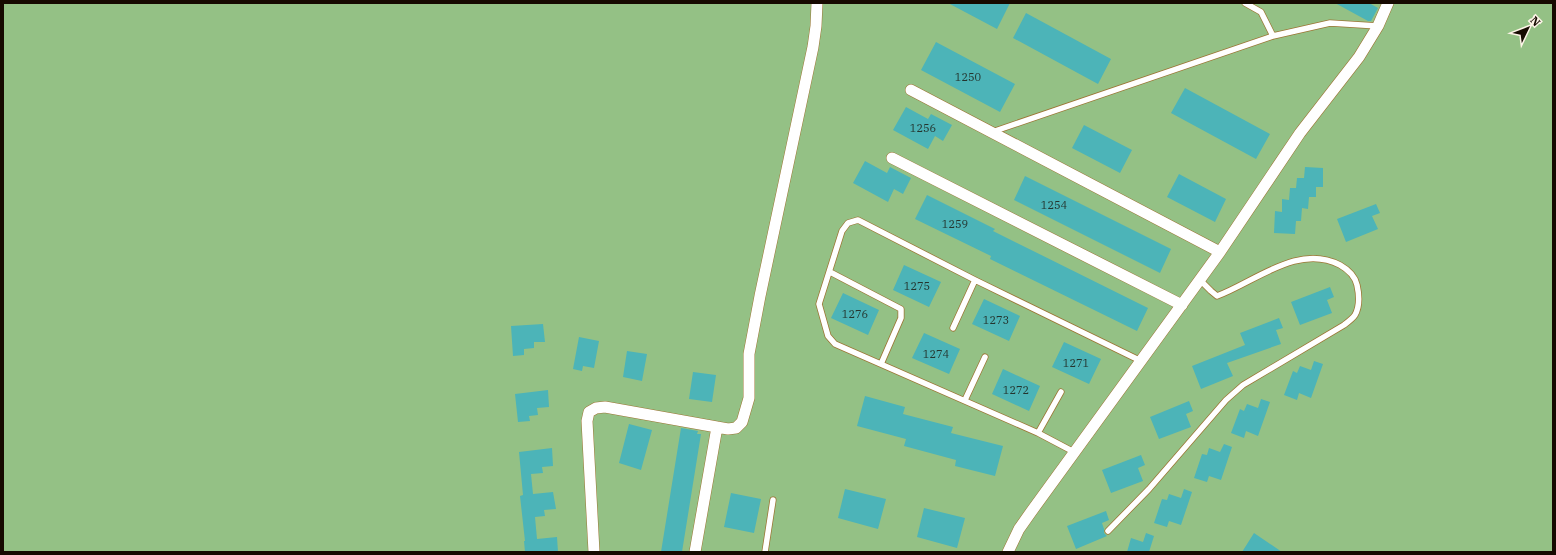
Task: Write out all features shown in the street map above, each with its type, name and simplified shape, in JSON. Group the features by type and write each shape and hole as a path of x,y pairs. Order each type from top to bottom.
{"street":[{"path":"594,552 587,421 589,412 596,408 605,407 728,429 736,428 742,422 749,398 749,354 813,47 817,3"},
{"path":"1009,552 1019,529 1220,252 1300,133 1359,57 1378,26 1388,3"},
{"path":"911,90 1220,252"},
{"path":"892,158 1182,305"},
{"path":"695,552 717,427"}],"lane":[{"path":"1245,3 1261,12 1273,36"},
{"path":"991,132 1273,36 1330,23 1378,26"},
{"path":"1074,452 1038,433 965,400 835,344 828,336 819,304 842,231 848,223 858,220 974,280 1141,361"},
{"path":"1108,531 1149,489 1226,400 1243,385 1344,325 1355,314 1359,298 1356,282 1348,269 1323,258 1308,258 1288,262 1218,296 1211,292 1200,280"},
{"path":"830,272 901,309 901,318 881,364"},
{"path":"953,328 974,280"},
{"path":"965,400 985,357"},
{"path":"1038,433 1061,392"},
{"path":"765,552 773,500"}],"green space":[{"path":"3,3 1553,3 1553,552 3,552"}],"building":[{"path":"948,3 1010,3 997,29"},
{"path":"1335,3 1369,3 1378,8 1371,21 1368,21"},
{"path":"1026,13 1111,59 1098,84 1013,38"},
{"path":"936,42 1015,84 1000,112 921,70"},
{"path":"1185,88 1270,134 1256,159 1171,113"},
{"path":"906,107 928,119 931,114 952,125 943,141 935,136 928,149 893,130"},
{"path":"1084,125 1132,150 1120,173 1072,148"},
{"path":"865,161 887,173 890,167 911,178 903,194 894,189 888,202 853,183"},
{"path":"1305,167 1323,168 1323,187 1316,187 1316,197 1309,197 1308,209 1302,208 1301,221 1296,221 1295,234 1274,233 1275,211 1282,212 1282,199 1289,200 1290,188 1296,188 1297,178 1304,178"},
{"path":"1179,174 1226,199 1215,222 1167,197"},
{"path":"1025,176 1171,249 1160,273 1014,200"},
{"path":"927,195 995,229 993,231 1148,308 1137,331 990,259 991,256 915,219"},
{"path":"1376,204 1380,213 1372,216 1378,229 1346,242 1337,219"},
{"path":"904,265 941,282 929,307 893,290"},
{"path":"1330,287 1334,297 1327,300 1332,313 1300,325 1291,302"},
{"path":"843,293 879,310 868,335 831,318"},
{"path":"984,299 1020,316 1009,341 972,324"},
{"path":"1279,318 1283,328 1276,330 1281,344 1227,363 1233,376 1201,389 1192,366 1245,345 1240,333"},
{"path":"543,324 545,342 534,342 534,348 524,349 524,355 513,356 511,326"},
{"path":"924,333 960,349 949,374 912,358"},
{"path":"579,337 599,341 594,368 583,366 582,371 573,369"},
{"path":"1064,342 1101,359 1089,384 1052,367"},
{"path":"627,351 647,354 642,381 623,377"},
{"path":"1314,361 1323,364 1311,398 1299,393 1297,400 1284,395 1293,371 1297,373 1300,366 1311,370"},
{"path":"1003,369 1040,386 1029,411 992,394"},
{"path":"693,372 716,375 712,402 689,399"},
{"path":"548,390 549,407 537,408 538,415 529,416 530,421 518,422 515,394"},
{"path":"865,396 905,407 903,414 953,427 951,433 1003,446 995,476 955,466 956,460 904,446 906,439 857,426"},
{"path":"1261,399 1270,402 1258,436 1246,431 1244,438 1231,433 1240,409 1244,411 1247,404 1258,408"},
{"path":"1189,401 1193,411 1186,414 1191,427 1159,439 1150,417"},
{"path":"629,424 652,430 641,470 619,463"},
{"path":"681,428 698,431 697,434 701,434 682,552 661,552"},
{"path":"1224,444 1232,447 1221,480 1209,476 1207,482 1194,478 1202,454 1207,455 1209,448 1220,452"},
{"path":"552,448 553,466 542,467 543,473 531,474 533,494 553,492 556,509 544,510 545,516 535,517 537,539 557,537 558,552 525,552 520,496 523,495 519,452"},
{"path":"1141,455 1145,465 1138,468 1143,481 1111,493 1102,470"},
{"path":"845,489 886,499 878,529 838,518"},
{"path":"1184,489 1192,492 1181,525 1169,521 1167,527 1154,523 1162,499 1167,500 1169,494 1181,498"},
{"path":"731,493 761,499 754,533 724,527"},
{"path":"924,508 965,518 957,548 917,537"},
{"path":"1106,511 1109,520 1102,523 1104,533 1107,536 1076,549 1067,526"},
{"path":"1146,533 1154,536 1149,552 1127,552 1131,538 1143,542"},
{"path":"1254,533 1282,552 1242,552"}]}
